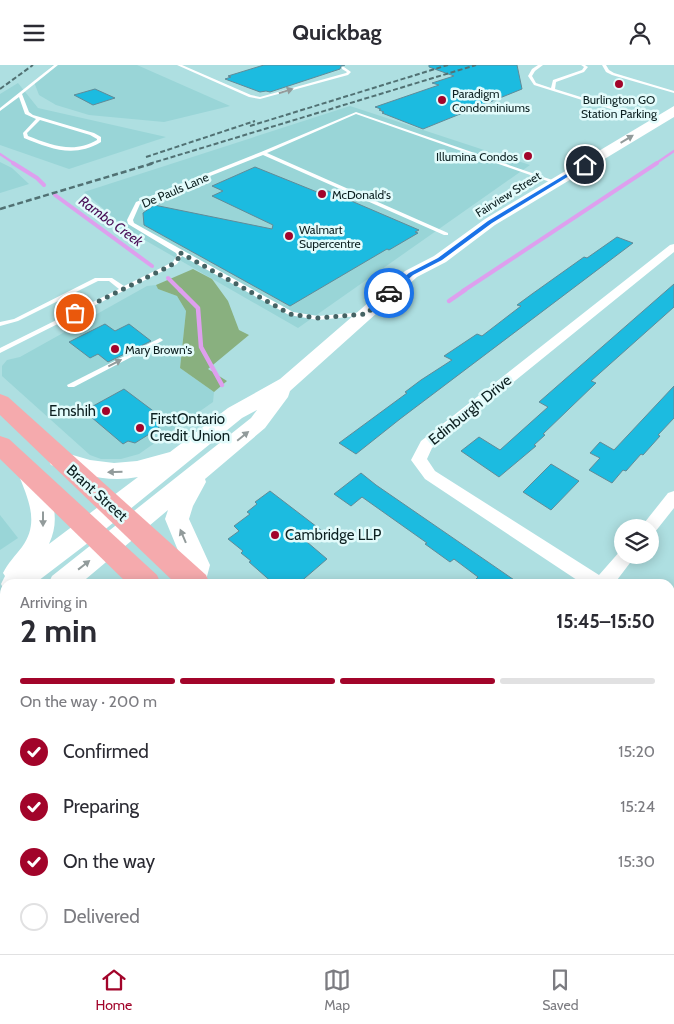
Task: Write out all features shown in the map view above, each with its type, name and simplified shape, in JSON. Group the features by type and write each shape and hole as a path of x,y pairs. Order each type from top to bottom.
{"main road":[{"name":"Fairview Street","path":"615,132 646,117 674,108"},
{"name":"Fairview Street","path":"23,579 98,538 124,517 205,467 258,423 287,384 411,274 440,259 490,222 660,120 674,108"},
{"name":"Fairview Street","path":"529,179 551,167"},
{"name":"Fairview Street","path":"476,214 491,204"},
{"name":"Fairview Street","path":"411,274 422,253 461,224"},
{"name":"Fairview Street","path":"124,517 180,457 235,413 287,384"},
{"name":"Brant Street","path":"0,402 59,459 192,579"},
{"name":"Brant Street","path":"0,445 142,579"},
{"path":"59,459 93,470 114,473 150,466 180,457"},
{"path":"195,579 197,565 176,519 181,505 205,467"},
{"path":"12,579 32,553 43,527 44,514 29,473"},
{"name":"Fairview Street","path":"65,579 98,538"}],"street":[{"name":"Edinburgh Drive","path":"590,579 430,475 419,459 426,445 674,247"},
{"path":"656,519 674,497"},
{"path":"608,579 620,564"}],"lane":[{"path":"0,110 56,65"},
{"path":"179,65 250,96 269,96 347,74 349,72 343,68"},
{"path":"541,65 533,70 530,76 534,84 660,120"},
{"path":"553,90 554,81 583,71 586,67 583,65"},
{"path":"604,65 607,71 612,74 674,92"},
{"path":"20,94 27,113 38,119 92,134 99,138 99,141 81,149 46,145 26,137 25,133 38,119"},
{"path":"263,153 356,113 529,179 555,182"},
{"path":"263,153 446,234"},
{"name":"De Pauls Lane","path":"179,252 131,224 130,220 138,203 263,153"},
{"path":"0,351 175,263 179,252 290,314 318,318 366,314"},
{"path":"0,324 16,320 93,280 110,279 124,289"},
{"path":"71,385 160,340"}],"shaded area":[{"path":"53,65 137,65 230,106 164,122 89,115 56,105 39,95 34,82"},
{"path":"18,83 38,108 166,137 69,169 0,145 0,94"},
{"path":"350,106 530,165 298,328 129,231 84,192"},
{"path":"0,162 12,168 29,184 0,193"},
{"path":"156,285 158,289 177,296 186,311 180,368 214,392 213,402 139,454 121,459 101,459 90,455 2,376 2,366 7,360 20,357 147,286"},
{"path":"0,515 18,538 0,550"}],"green space":[{"path":"193,269 212,279 228,301 239,330 249,335 208,369 227,381 214,392 180,368 186,311 177,296 158,289 156,285"}],"building":[{"path":"264,65 345,65 341,66 340,69 270,92 260,92 225,79 231,77 228,76"},
{"name":"Paradigm Condominiums","path":"429,65 517,65 522,89 423,129 382,113 384,112 379,110 381,109 375,107 439,85 432,83 454,76 429,67"},
{"path":"95,89 115,98 93,105 74,95"},
{"name":"Walmart Supercentre","path":"255,167 322,194 328,191 419,230 415,232 418,233 290,306 144,225 143,213 154,205 272,229 273,225 212,196 223,191 212,186"},
{"path":"617,237 633,243 356,454 339,443 407,393 405,392 421,380 452,360 444,356 477,334 482,336 521,306 517,305 532,294 584,257 587,258"},
{"path":"674,284 674,307 591,381 596,383 543,434 545,435 534,445 536,446 499,477 461,451 479,437 500,450 548,407 539,402"},
{"path":"105,324 115,331 129,324 151,341 108,362 98,354 90,358 69,342"},
{"path":"674,386 674,418 643,455 641,454 626,471 623,470 612,483 589,470 600,458 590,453 600,442 614,450"},
{"path":"124,389 164,419 158,423 159,428 135,443 128,441 123,444 84,411"},
{"path":"551,464 579,481 551,510 523,492"},
{"path":"361,473 513,579 476,579 478,577 454,559 450,562 425,544 427,543 362,497 351,506 334,494"},
{"name":"Cambridge LLP","path":"270,491 321,530 307,542 327,559 304,579 268,579 249,562 251,561 241,553 243,551 228,539 239,531 234,526 250,514 247,512 257,504 255,502"}],"waterway":[{"path":"655,164 674,151"},
{"name":"Rambo Creek","path":"0,154 15,164"},
{"name":"Rambo Creek","path":"13,163 37,178 44,185"},
{"path":"463,291 657,163"},
{"name":"Rambo Creek","path":"55,195 152,266"},
{"name":"Rambo Creek","path":"168,278 198,308 201,347 222,385"},
{"path":"449,301 465,290"}],"railway":[{"path":"0,89 33,65"},
{"path":"250,126 448,65"},
{"path":"149,164 476,65"},
{"path":"146,157 255,121"},
{"path":"0,209 154,163"}],"way so far":[{"path":"75,313 170,266 178,259 179,252 290,314 318,318 366,314 389,293"}],"place":[{"name":"Burlington GO Station Parking","path":"619,84"},
{"name":"Paradigm Condominiums","path":"442,100"},
{"name":"Illumina Condos","path":"528,156"},
{"name":"McDonald's","path":"322,194"},
{"name":"Walmart Supercentre","path":"289,236"},
{"name":"Mary Brown's","path":"115,349"},
{"name":"Emshih","path":"106,411"},
{"name":"FirstOntario Credit Union","path":"140,428"},
{"name":"Cambridge LLP","path":"275,535"}],"route":[{"path":"389,293 411,274 440,259 490,222 585,165"}]}
